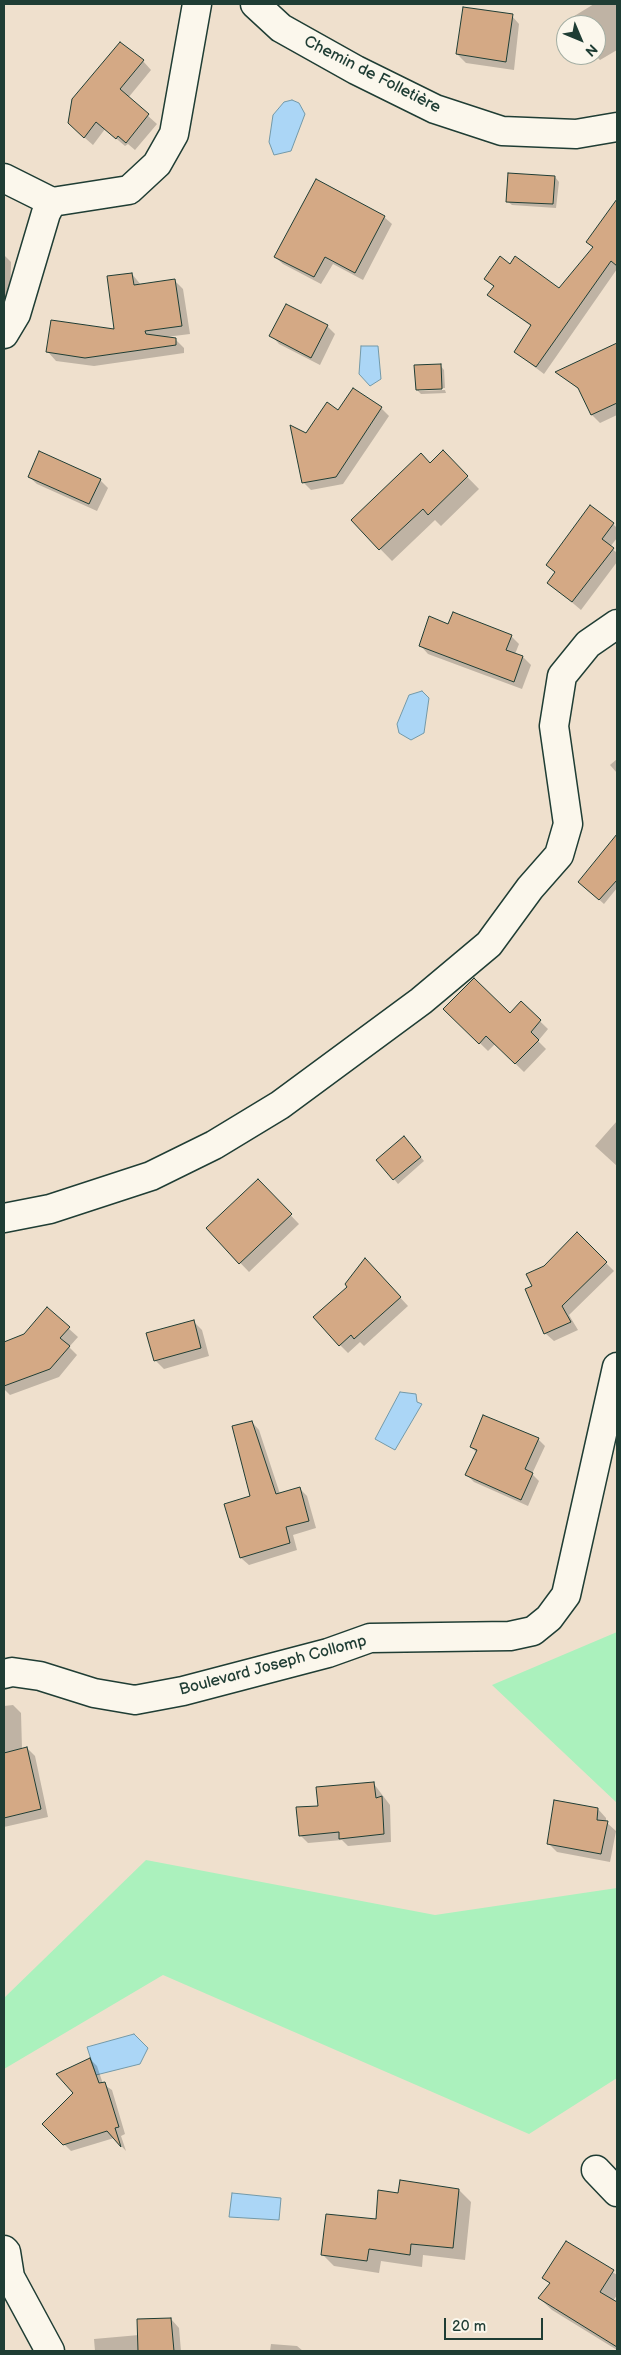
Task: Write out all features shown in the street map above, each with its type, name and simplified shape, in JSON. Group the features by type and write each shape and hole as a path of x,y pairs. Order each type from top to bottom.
{"street":[{"path":"4,178 52,202 129,190 157,164 174,134 197,4"},
{"name":"Chemin de Folletière","path":"255,4 281,28 356,70 435,109 502,130 576,134 617,127"},
{"path":"4,334 16,314 46,213 52,202"},
{"path":"4,1218 50,1209 151,1176 214,1145 280,1105 421,1002 489,944 530,888 559,855 568,824 554,726 562,676 588,644 617,624"},
{"name":"Boulevard Joseph Collomp","path":"4,1674 12,1672 40,1676 94,1693 135,1700 183,1691 328,1653 370,1638 510,1636 533,1632 549,1618 566,1595 617,1367"},
{"path":"596,2170 617,2192"},
{"path":"4,2250 6,2252 10,2277 50,2351"}],"green space":[{"path":"617,1632 617,1803 492,1685"},
{"path":"146,1860 435,1915 617,1888 617,2078 529,2134 163,1975 4,2069 4,1998"}],"water":[{"path":"292,100 299,103 305,114 291,151 274,155 269,142 273,115 284,102"},
{"path":"361,346 378,346 381,379 370,386 359,374"},
{"path":"422,691 429,698 424,733 411,740 399,733 397,724 409,695"},
{"path":"400,1392 416,1394 417,1402 422,1404 395,1450 375,1439"},
{"path":"134,2034 148,2048 140,2064 96,2075 87,2047"},
{"path":"232,2193 281,2198 279,2220 229,2217"}],"building":[{"path":"463,7 513,14 506,62 456,54"},
{"path":"120,42 144,60 120,89 149,114 126,143 118,136 116,139 96,122 84,138 68,123 72,99"},
{"path":"508,173 555,176 553,204 506,202"},
{"path":"316,179 385,216 355,273 325,257 314,277 274,257"},
{"path":"617,199 617,266 611,261 536,367 514,352 531,325 487,295 494,286 484,279 500,256 510,264 515,256 559,288 593,247 586,242"},
{"path":"132,273 134,285 175,279 182,326 145,331 146,334 176,338 176,345 85,358 46,352 51,320 114,329 107,276"},
{"path":"286,304 328,325 311,358 269,336"},
{"path":"617,343 617,403 591,415 578,388 555,372"},
{"path":"441,364 442,389 416,390 414,365"},
{"path":"353,388 382,407 336,477 302,483 290,425 306,433 327,402 338,410"},
{"path":"443,450 468,476 428,515 423,509 379,550 351,520 421,453 430,463"},
{"path":"39,451 101,479 89,504 28,477"},
{"path":"590,505 614,523 602,539 614,548 572,602 547,583 555,572 546,565"},
{"path":"453,612 512,635 506,650 523,656 514,682 419,646 429,616 448,624"},
{"path":"617,834 617,880 599,900 578,882"},
{"path":"474,978 510,1013 521,1001 541,1020 531,1032 539,1040 515,1064 486,1036 479,1044 443,1009"},
{"path":"404,1136 421,1157 393,1180 376,1160"},
{"path":"258,1179 292,1214 239,1264 206,1228"},
{"path":"577,1232 607,1262 562,1306 571,1322 544,1334 525,1289 532,1286 526,1274 544,1266"},
{"path":"365,1258 401,1297 354,1339 351,1335 339,1346 313,1317 347,1287 345,1284"},
{"path":"47,1307 70,1327 60,1338 70,1346 50,1369 4,1386 4,1342 24,1334"},
{"path":"194,1320 201,1348 154,1361 146,1333"},
{"path":"483,1415 539,1438 525,1469 533,1473 521,1500 465,1475 477,1450 470,1447"},
{"path":"252,1421 276,1494 300,1487 309,1521 286,1527 290,1543 240,1558 224,1504 250,1496 232,1426"},
{"path":"27,1747 41,1809 4,1818 4,1753"},
{"path":"374,1782 376,1798 382,1796 384,1834 339,1839 339,1832 299,1836 296,1807 318,1806 316,1787"},
{"path":"554,1800 598,1808 597,1820 608,1821 601,1854 547,1844"},
{"path":"90,2058 99,2083 105,2082 119,2127 115,2128 121,2147 107,2131 63,2145 42,2124 73,2093 56,2074"},
{"path":"400,2180 459,2189 453,2248 411,2244 410,2255 369,2249 367,2261 321,2255 326,2214 376,2219 378,2190 398,2193"},
{"path":"566,2241 614,2270 600,2292 617,2302 617,2347 538,2298 550,2283 542,2278"},
{"path":"171,2318 174,2351 138,2351 137,2319"}]}
